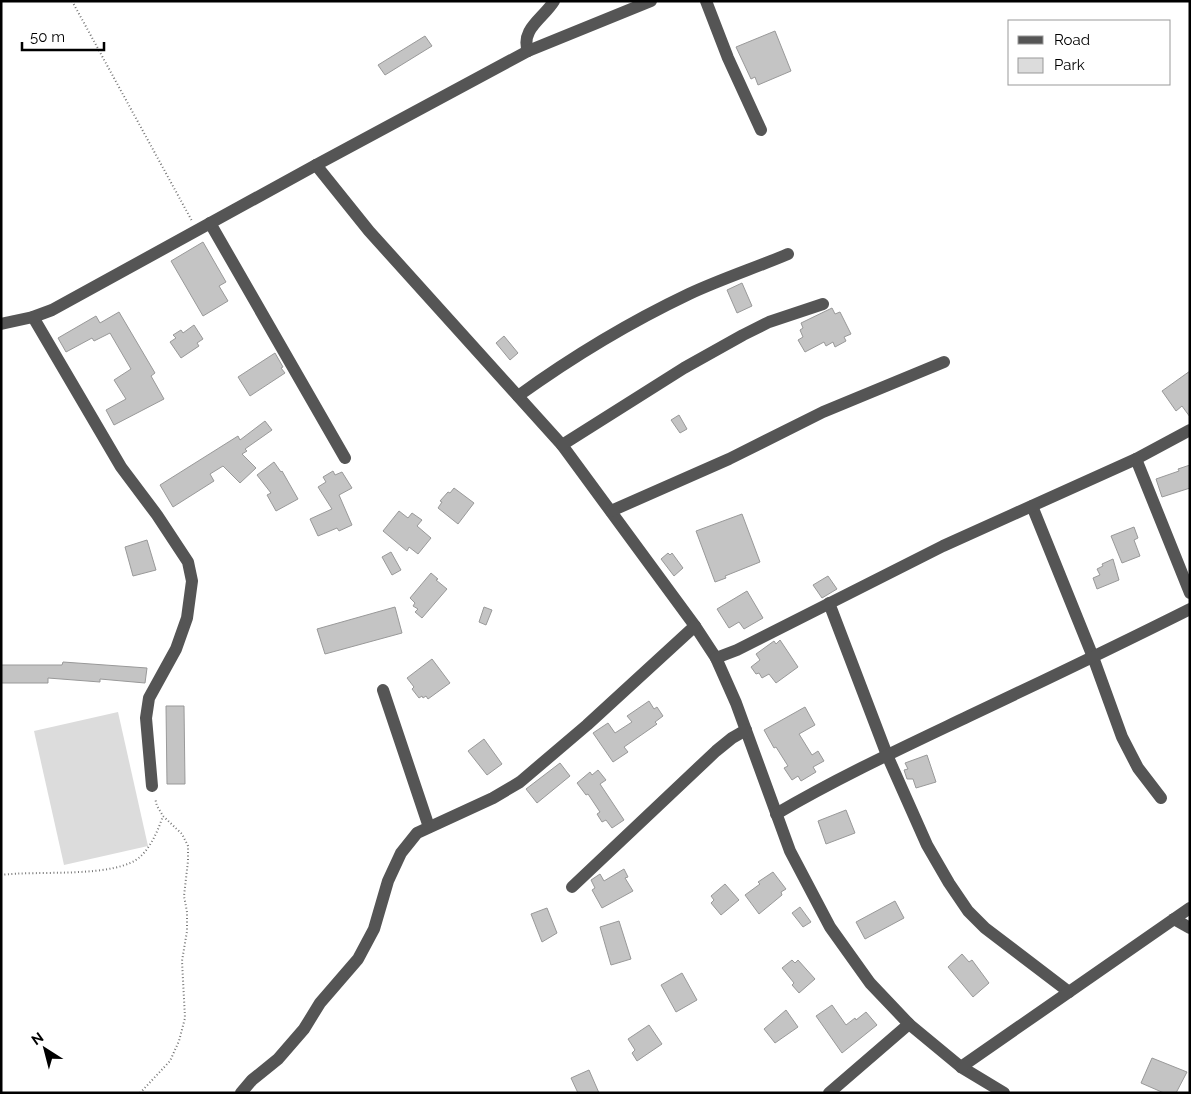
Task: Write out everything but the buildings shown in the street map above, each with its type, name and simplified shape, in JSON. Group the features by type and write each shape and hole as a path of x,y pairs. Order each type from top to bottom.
{"street":[{"path":"528,52 525,44 527,33 554,1"},
{"path":"1,324 33,317 52,310 316,165 528,52 651,1"},
{"path":"706,1 728,58 761,130"},
{"path":"316,165 369,231 562,445 695,626 716,658 746,730 790,851 830,927 870,983 909,1024 961,1067 1004,1093"},
{"path":"210,223 345,458"},
{"path":"518,396 554,369 606,336 690,294 788,254"},
{"path":"562,445 684,368 743,335 769,322 822,304"},
{"path":"33,317 121,467 157,515 188,562 192,581 187,618 176,649 149,698 146,718 152,786"},
{"path":"611,511 729,459 822,412 944,362"},
{"path":"716,658 737,650 942,546 1136,459 1190,430"},
{"path":"1136,459 1190,594"},
{"path":"1032,506 1093,657 1122,737 1138,768 1161,798"},
{"path":"829,603 887,755 927,845 968,910 985,928 1069,992"},
{"path":"776,814 815,791 887,755 1190,609"},
{"path":"241,1093 252,1080 278,1059 304,1029 320,1003 358,959 374,929 388,881 401,853 417,833 493,798 520,782 587,725 695,626"},
{"path":"383,690 429,827"},
{"path":"572,887 716,751 746,730"},
{"path":"961,1067 1190,908"},
{"path":"1174,919 1190,928"},
{"path":"829,1093 909,1024"}],"path":[{"path":"72,1 197,230"},
{"path":"140,1093 170,1061 186,1018 182,961 187,931 187,912 184,896 188,846 182,834 163,816 157,806 152,786"},
{"path":"1,875 18,872 104,871 121,866 140,857 154,840 163,816"}],"green space":[{"path":"118,712 148,846 64,865 34,731"}]}
